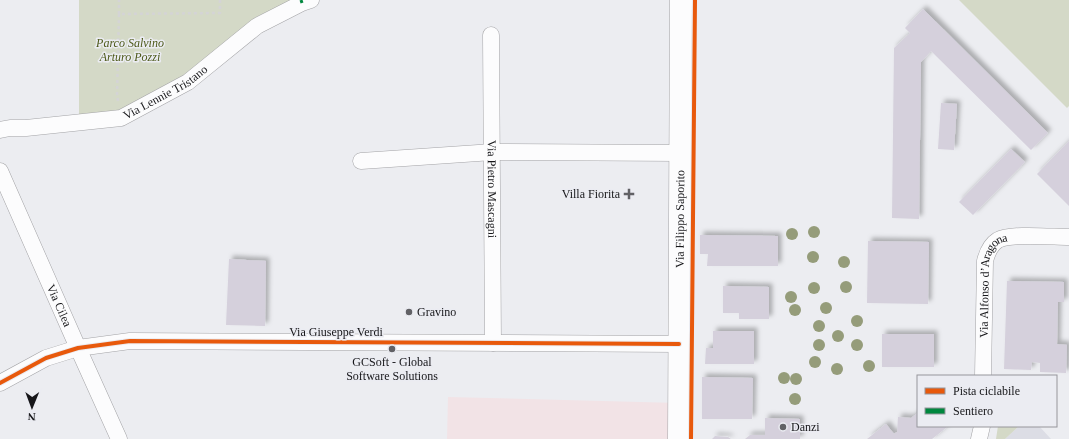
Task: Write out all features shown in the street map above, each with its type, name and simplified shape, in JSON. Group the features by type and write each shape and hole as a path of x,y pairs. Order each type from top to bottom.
{"street":[{"name":"Via Lennie Tristano","path":"0,130 121,118 188,82 257,26 302,3 311,0"},
{"name":"Via Filippo Saporito","path":"679,439 681,0"},
{"name":"Via Pietro Mascagni","path":"491,35 493,152 493,343"},
{"path":"361,161 493,152 680,153"},
{"name":"Via Cilea","path":"0,171 119,439"},
{"name":"Via Alfonso d’Aragona","path":"983,375 985,261 987,252 998,240 1005,238 1017,236 1069,237"},
{"name":"Via Giuseppe Verdi","path":"0,383 46,358 78,348 130,341 680,344"},
{"path":"979,439 982,427"}],"path":[{"path":"119,0 117,95 121,118"},
{"path":"119,14 220,14 220,0"}],"shaded area":[{"path":"448,397 678,403 677,439 447,439"},
{"path":"1018,427 1040,427 1051,439 1005,439"}],"green space":[{"name":"Parco Salvino Arturo Pozzi","path":"79,0 294,0 175,83 120,111 79,118"},
{"path":"959,0 1069,0 1069,106 1067,108"},
{"path":"998,427 1018,427 1005,439 996,439"}],"building":[{"path":"923,9 1048,133 1031,150 931,51 921,62 919,219 892,218 894,48 910,33 905,28"},
{"path":"941,103 957,104 954,150 938,149"},
{"path":"1069,141 1069,206 1037,174"},
{"path":"1011,149 1025,162 973,215 959,202"},
{"path":"700,235 778,236 778,266 707,266 708,254 700,254"},
{"path":"868,241 929,242 928,304 867,303"},
{"path":"229,259 266,261 265,326 226,325"},
{"path":"1007,281 1064,282 1064,302 1058,302 1057,344 1067,345 1066,373 1040,372 1040,363 1032,362 1031,370 1004,369"},
{"path":"723,286 769,287 769,319 739,319 739,313 723,313"},
{"path":"713,331 754,331 754,364 705,364 706,348 713,348"},
{"path":"882,334 934,334 934,367 882,367"},
{"path":"702,377 753,378 752,419 702,419"},
{"path":"917,414 917,427 947,427 932,439 867,439 886,424 894,434 897,432 898,417 911,418"},
{"name":"Danzi","path":"765,418 800,419 800,439 745,439 750,435 765,435"},
{"path":"715,436 728,437 731,439 712,439"}],"cycle path":[{"path":"691,439 695,0"},
{"path":"0,383 46,358 78,348 130,341 679,344"}],"place":[{"name":"Villa Fiorita","path":"629,194"},
{"name":"Gravino","path":"409,312"},
{"name":"GCSoft - Global Software Solutions","path":"392,349"},
{"name":"Danzi","path":"783,427"}]}
